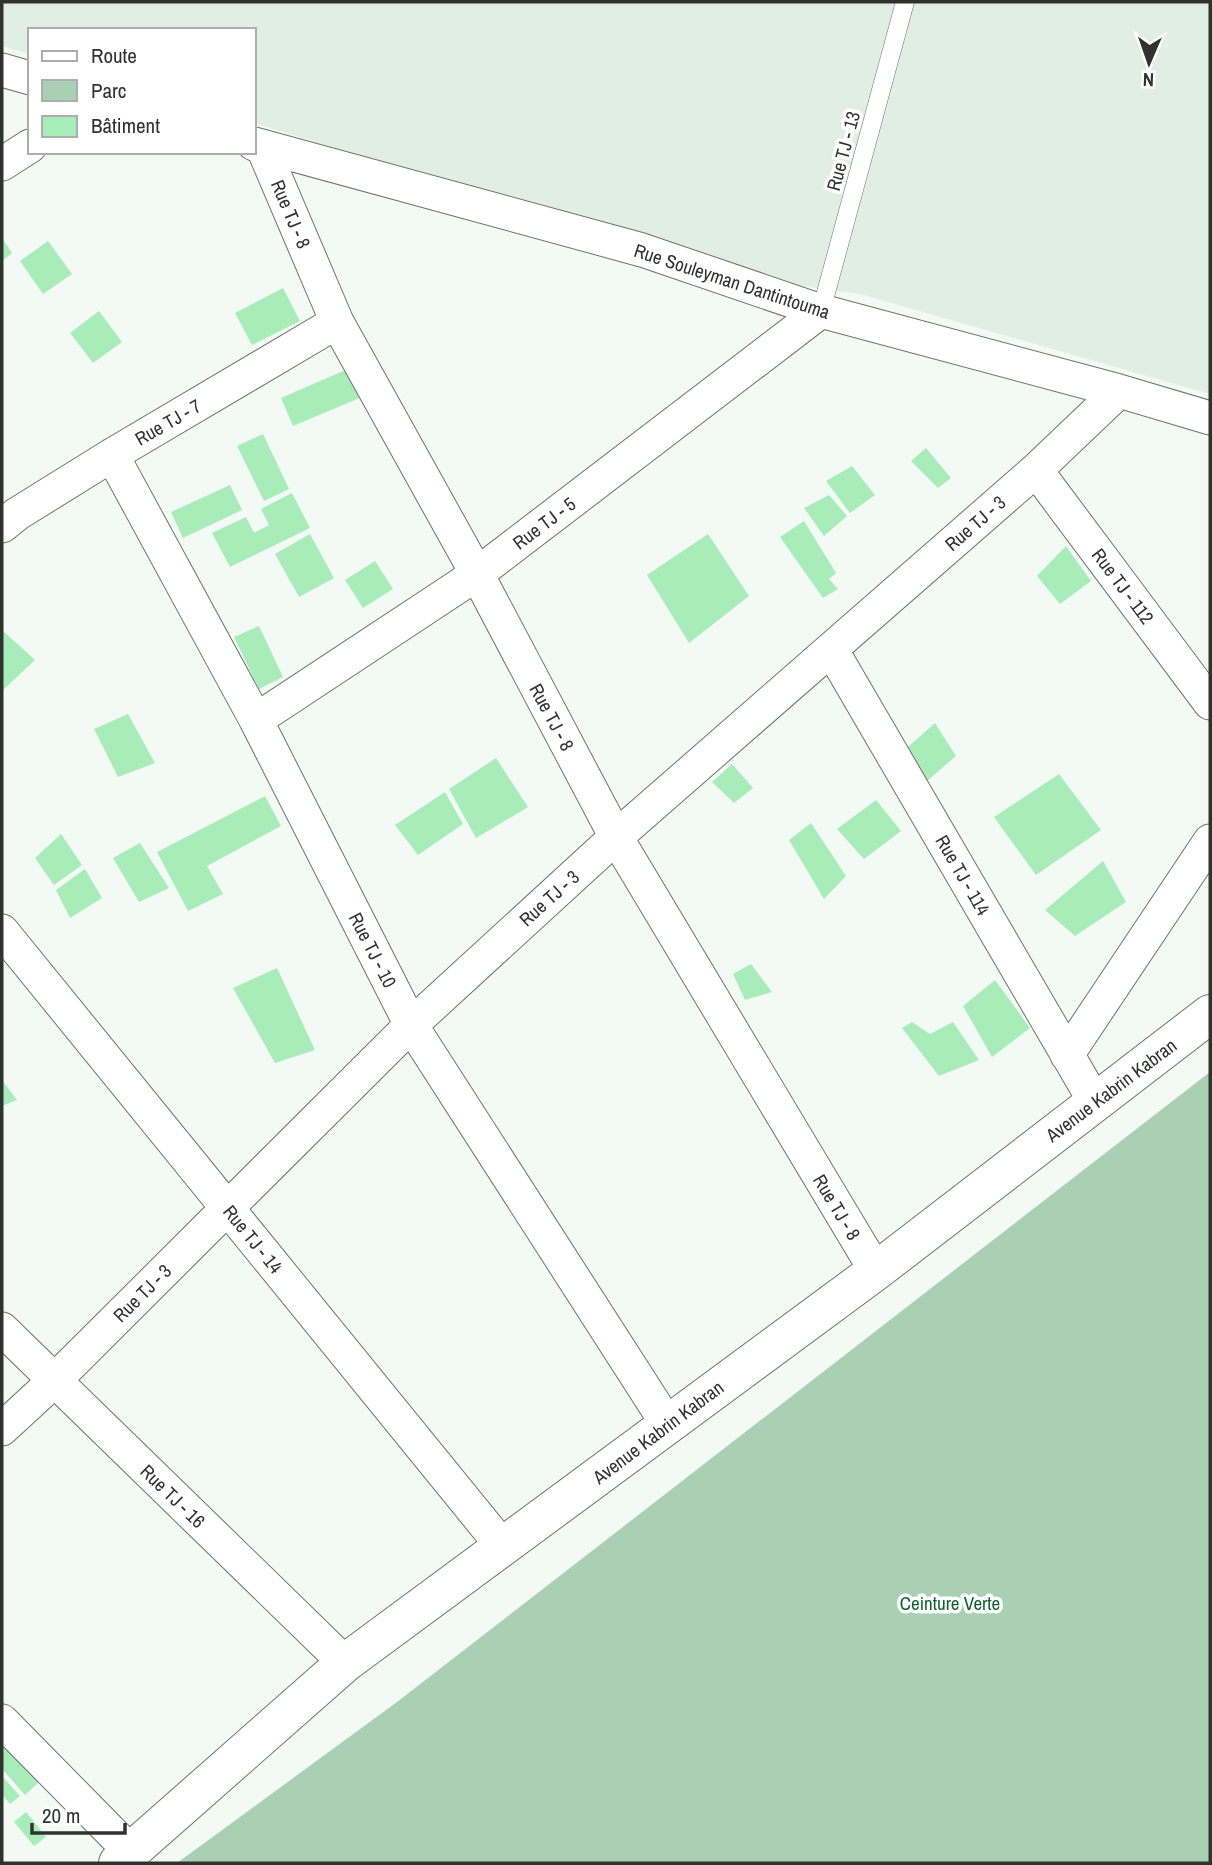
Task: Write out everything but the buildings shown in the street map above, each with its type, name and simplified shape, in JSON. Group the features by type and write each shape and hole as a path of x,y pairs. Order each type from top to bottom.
{"street":[{"path":"2,70 28,77"},
{"name":"Rue Souleyman Dantintouma","path":"258,145 642,250 821,311 1210,418"},
{"name":"Rue TJ - 8","path":"258,145 337,322 477,574 616,837 876,1271"},
{"path":"2,164 28,146"},
{"name":"Rue TJ - 5","path":"256,720 477,574 821,311"},
{"name":"Rue TJ - 7","path":"7,512 112,455 337,322"},
{"name":"Rue TJ - 3","path":"2,1429 54,1381 411,1025 616,837 1035,470 1119,391"},
{"name":"Rue TJ - 10","path":"112,455 256,720 411,1025 668,1425"},
{"name":"Rue TJ - 112","path":"1035,470 1210,703"},
{"name":"Rue TJ - 114","path":"831,649 1095,1102"},
{"path":"1067,1055 1210,841"},
{"name":"Rue TJ - 14","path":"2,931 503,1547"},
{"name":"Avenue Kabrin Kabran","path":"124,1858 345,1663 876,1271 1210,1014"},
{"name":"Rue TJ - 16","path":"2,1329 345,1663"},
{"path":"2,1721 124,1858"}],"lane":[{"name":"Rue TJ - 13","path":"821,311 905,2"}],"shaded area":[{"path":"2,2 1210,2 1210,394 860,294 790,284 256,124 256,28 28,28 28,53 2,46"}],"green space":[{"name":"Ceinture Verte","path":"1210,1072 1210,1863 177,1863 397,1702"}]}
